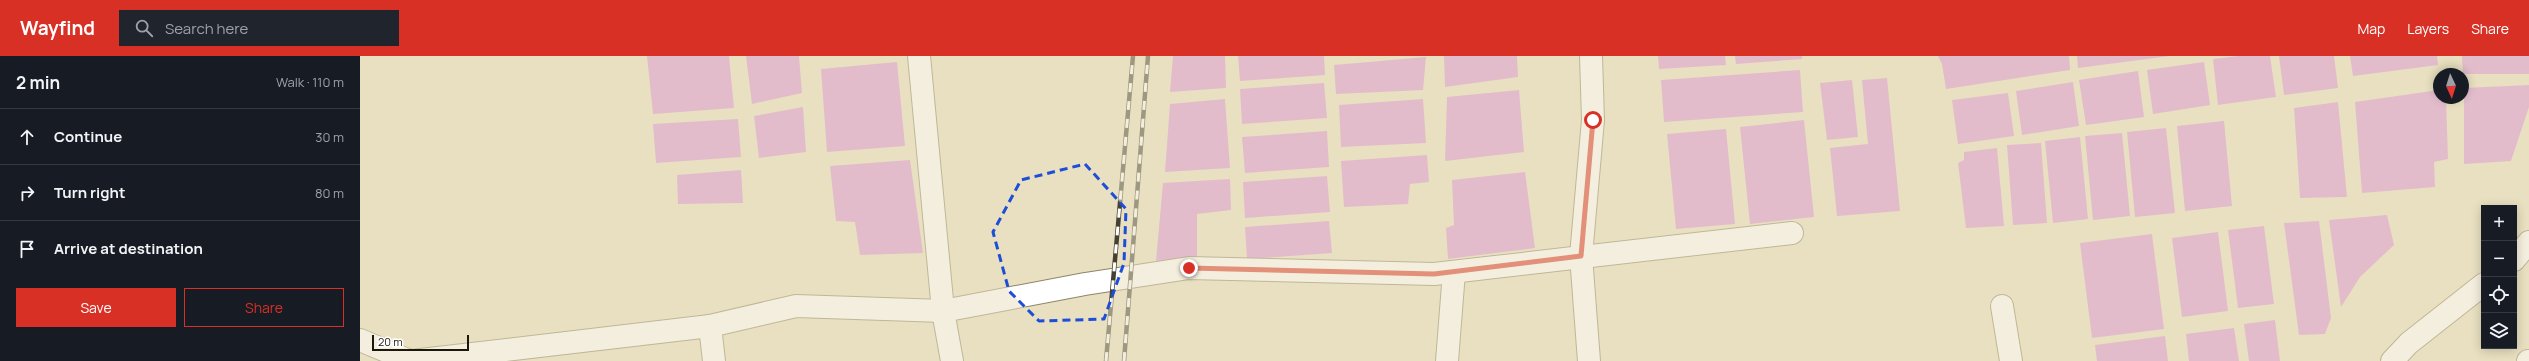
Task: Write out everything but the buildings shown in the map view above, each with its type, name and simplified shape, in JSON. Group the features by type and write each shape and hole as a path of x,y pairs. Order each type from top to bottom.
{"street":[{"path":"919,56 943,311 952,361"},
{"path":"1589,361 1581,256 1593,120 1591,56"},
{"path":"360,340 411,361 710,326 796,306 943,311 1085,284 1189,268 1434,274 1581,256 1792,234"},
{"path":"2517,256 2529,242"},
{"path":"1447,361 1454,272"},
{"path":"2392,361 2409,343 2481,286"},
{"path":"2002,306 2011,361"},
{"path":"710,326 714,361"}],"highlighted area":[{"path":"1085,164 1126,209 1124,263 1104,319 1039,321 1009,291 993,232 1021,180"}],"shaded area":[{"path":"647,56 729,56 734,108 653,114"},
{"path":"746,56 799,56 802,93 752,104"},
{"path":"1173,56 1225,56 1226,88 1170,92"},
{"path":"1238,56 1324,56 1325,75 1240,81"},
{"path":"1444,56 1517,56 1518,77 1445,87"},
{"path":"1658,56 1725,56 1726,65 1659,69"},
{"path":"1735,56 1802,56 1802,59 1736,64"},
{"path":"1938,56 2069,56 2070,70 1946,89 1942,64"},
{"path":"2077,56 2170,56 2078,68"},
{"path":"2238,56 2270,56 2276,97 2218,105 2213,59"},
{"path":"2279,56 2334,56 2338,88 2284,95"},
{"path":"2350,56 2437,56 2438,65 2353,76"},
{"path":"2462,56 2529,56 2529,74 2469,74 2469,68 2463,68"},
{"path":"1426,57 1423,90 1336,94 1334,65"},
{"path":"897,62 905,146 827,152 821,69"},
{"path":"2204,62 2210,105 2153,114 2147,70"},
{"path":"1800,70 1803,112 1664,122 1661,80"},
{"path":"2138,71 2144,117 2086,125 2079,80"},
{"path":"1887,78 1900,211 1837,216 1830,148 1868,144 1862,80"},
{"path":"1852,80 1858,137 1827,140 1820,83"},
{"path":"2073,82 2079,126 2022,135 2016,91"},
{"path":"1324,83 1327,118 1242,124 1240,89"},
{"path":"2529,85 2529,107 2511,161 2464,164 2464,104 2469,104 2469,88"},
{"path":"1519,90 1524,152 1445,161 1447,97"},
{"path":"2433,91 2433,104 2446,104 2448,159 2434,162 2435,187 2362,193 2355,102"},
{"path":"2008,93 2014,136 1958,144 1952,100"},
{"path":"1225,99 1230,168 1165,172 1170,104"},
{"path":"1423,99 1426,143 1341,147 1339,105"},
{"path":"2338,102 2347,197 2300,198 2294,108"},
{"path":"803,107 806,152 759,158 754,116"},
{"path":"738,119 741,157 656,163 653,124"},
{"path":"1804,120 1814,217 1750,224 1740,127"},
{"path":"2224,121 2232,206 2185,211 2177,126"},
{"path":"2166,128 2175,213 2135,217 2127,132"},
{"path":"1726,129 1735,224 1676,229 1667,134"},
{"path":"1327,131 1329,167 1245,173 1242,137"},
{"path":"2122,133 2130,216 2093,220 2085,136"},
{"path":"2080,137 2088,219 2053,223 2045,141"},
{"path":"2041,143 2047,223 2013,225 2007,145"},
{"path":"1997,148 2004,226 1966,228 1958,163 1964,160 1964,152"},
{"path":"1427,155 1429,182 1410,184 1408,204 1344,207 1341,161"},
{"path":"910,160 923,253 860,255 855,222 836,221 830,166"},
{"path":"741,170 743,203 678,204 677,175"},
{"path":"1525,172 1535,248 1448,259 1446,228 1454,225 1452,180"},
{"path":"1327,176 1330,212 1245,218 1243,182"},
{"path":"1230,179 1231,210 1197,214 1197,257 1156,261 1163,183"},
{"path":"2387,215 2394,245 2360,277 2341,307 2329,220"},
{"path":"1329,221 1332,253 1247,259 1245,227"},
{"path":"2319,221 2331,318 2325,334 2299,335 2284,223"},
{"path":"2264,226 2274,304 2238,308 2228,230"},
{"path":"2218,232 2228,311 2182,317 2172,238"},
{"path":"2152,234 2164,329 2092,338 2080,243"},
{"path":"2275,320 2280,361 2249,361 2244,324"},
{"path":"2234,328 2239,361 2189,361 2186,334"},
{"path":"2165,336 2168,361 2097,361 2095,345"}],"railway":[{"path":"1106,361 1133,56"},
{"path":"1124,361 1148,56"}],"route":[{"path":"1189,268 1279,269 1434,274 1581,256 1593,120"}]}
